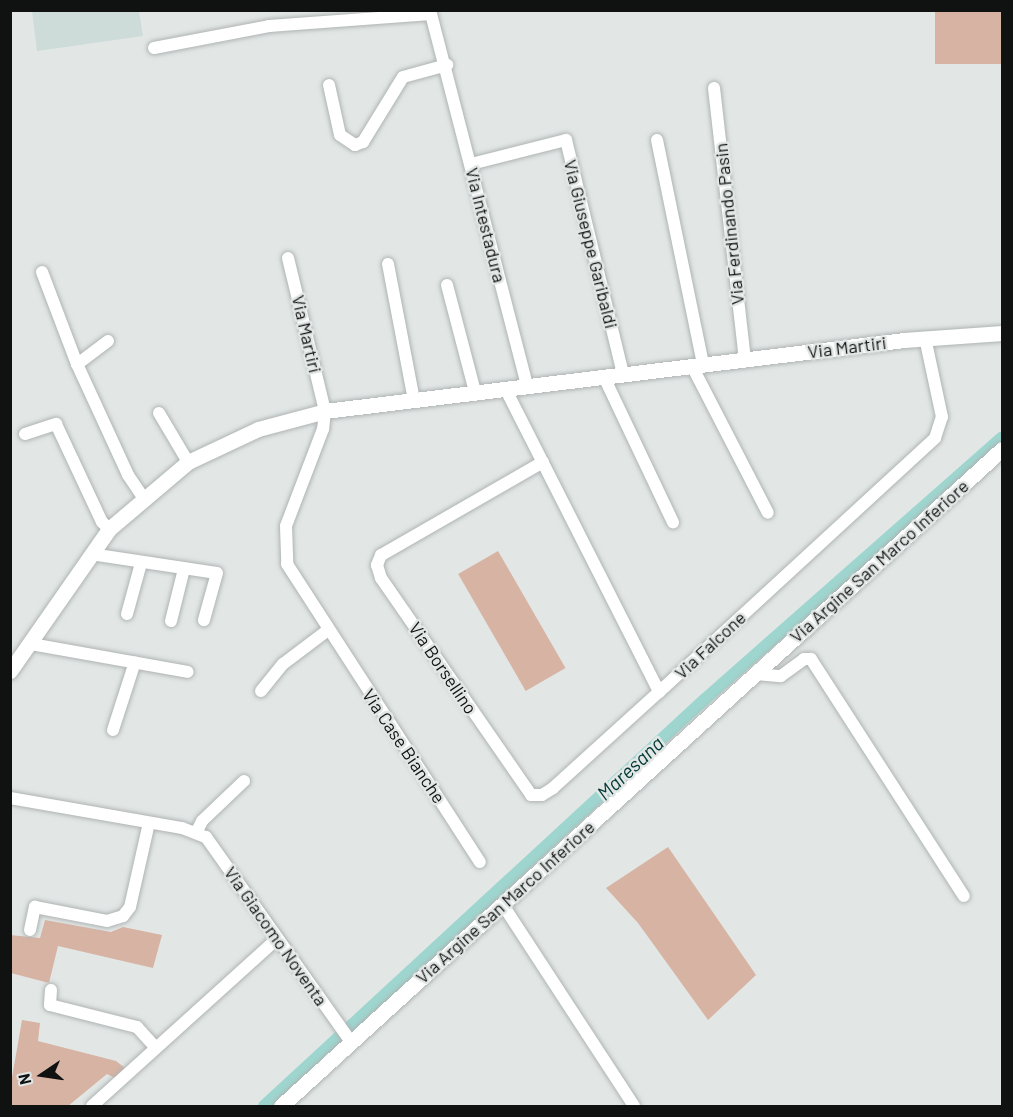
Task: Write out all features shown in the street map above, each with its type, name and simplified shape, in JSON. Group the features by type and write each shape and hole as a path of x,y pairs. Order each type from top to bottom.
{"street":[{"name":"Via Intestadura","path":"154,48 269,26 431,12 447,65 526,386"},
{"path":"328,85 340,135 355,145 363,142 403,77 447,65"},
{"name":"Via Ferdinando Pasin","path":"714,88 745,360"},
{"name":"Via Giuseppe Garibaldi","path":"471,164 566,140 623,374"},
{"path":"657,140 697,365 768,513"},
{"name":"Via Martiri","path":"288,258 325,411"},
{"path":"388,264 414,400"},
{"path":"42,272 77,364 128,475 143,497"},
{"path":"447,285 475,393"},
{"name":"Via Martiri","path":"10,671 109,529 143,497 188,462 250,431 325,411 925,338 1002,333"},
{"name":"Via Falcone","path":"506,388 659,692 935,438 942,417 925,338"},
{"path":"77,364 108,341"},
{"path":"604,376 673,522"},
{"name":"Via Case Bianche","path":"325,411 323,429 286,526 284,543 291,573 480,862"},
{"path":"159,413 188,462"},
{"path":"25,434 56,424 102,522 109,529"},
{"name":"Via Argine San Marco Inferiore","path":"282,1107 350,1040 503,905 1002,449"},
{"name":"Via Borsellino","path":"543,462 381,555 377,565 381,578 531,795 542,795 553,788 659,692"},
{"path":"91,554 217,573 204,621"},
{"path":"128,614 141,563"},
{"path":"171,621 184,568"},
{"path":"261,691 283,664 328,630"},
{"path":"31,644 188,672"},
{"name":"Via Argine San Marco Inferiore","path":"756,674 781,676 804,659 811,659 964,896"},
{"path":"112,730 135,662"},
{"path":"10,798 197,831 202,822 244,781"},
{"path":"30,930 35,907 107,921 123,916 130,907 150,823"},
{"name":"Via Giacomo Noventa","path":"197,831 213,846 276,940 350,1040"},
{"path":"503,905 634,1107"},
{"path":"92,1107 276,940"},
{"path":"51,990 50,1005 137,1027 156,1048"}],"shaded area":[{"path":"32,11 139,11 143,36 37,51"},
{"path":"935,11 1002,11 1002,64 935,64"},
{"path":"498,551 566,668 526,691 458,574"},
{"path":"668,847 756,975 708,1020 638,923 606,888"},
{"path":"45,920 111,932 123,927 162,935 153,968 58,946 49,983 11,973 10,935 40,938"},
{"path":"22,1020 40,1023 38,1041 116,1061 125,1068 115,1078 107,1074 68,1106 11,1106 11,1083"}],"waterway":[{"name":"Maresana","path":"264,1106 704,700 1002,437"}]}
